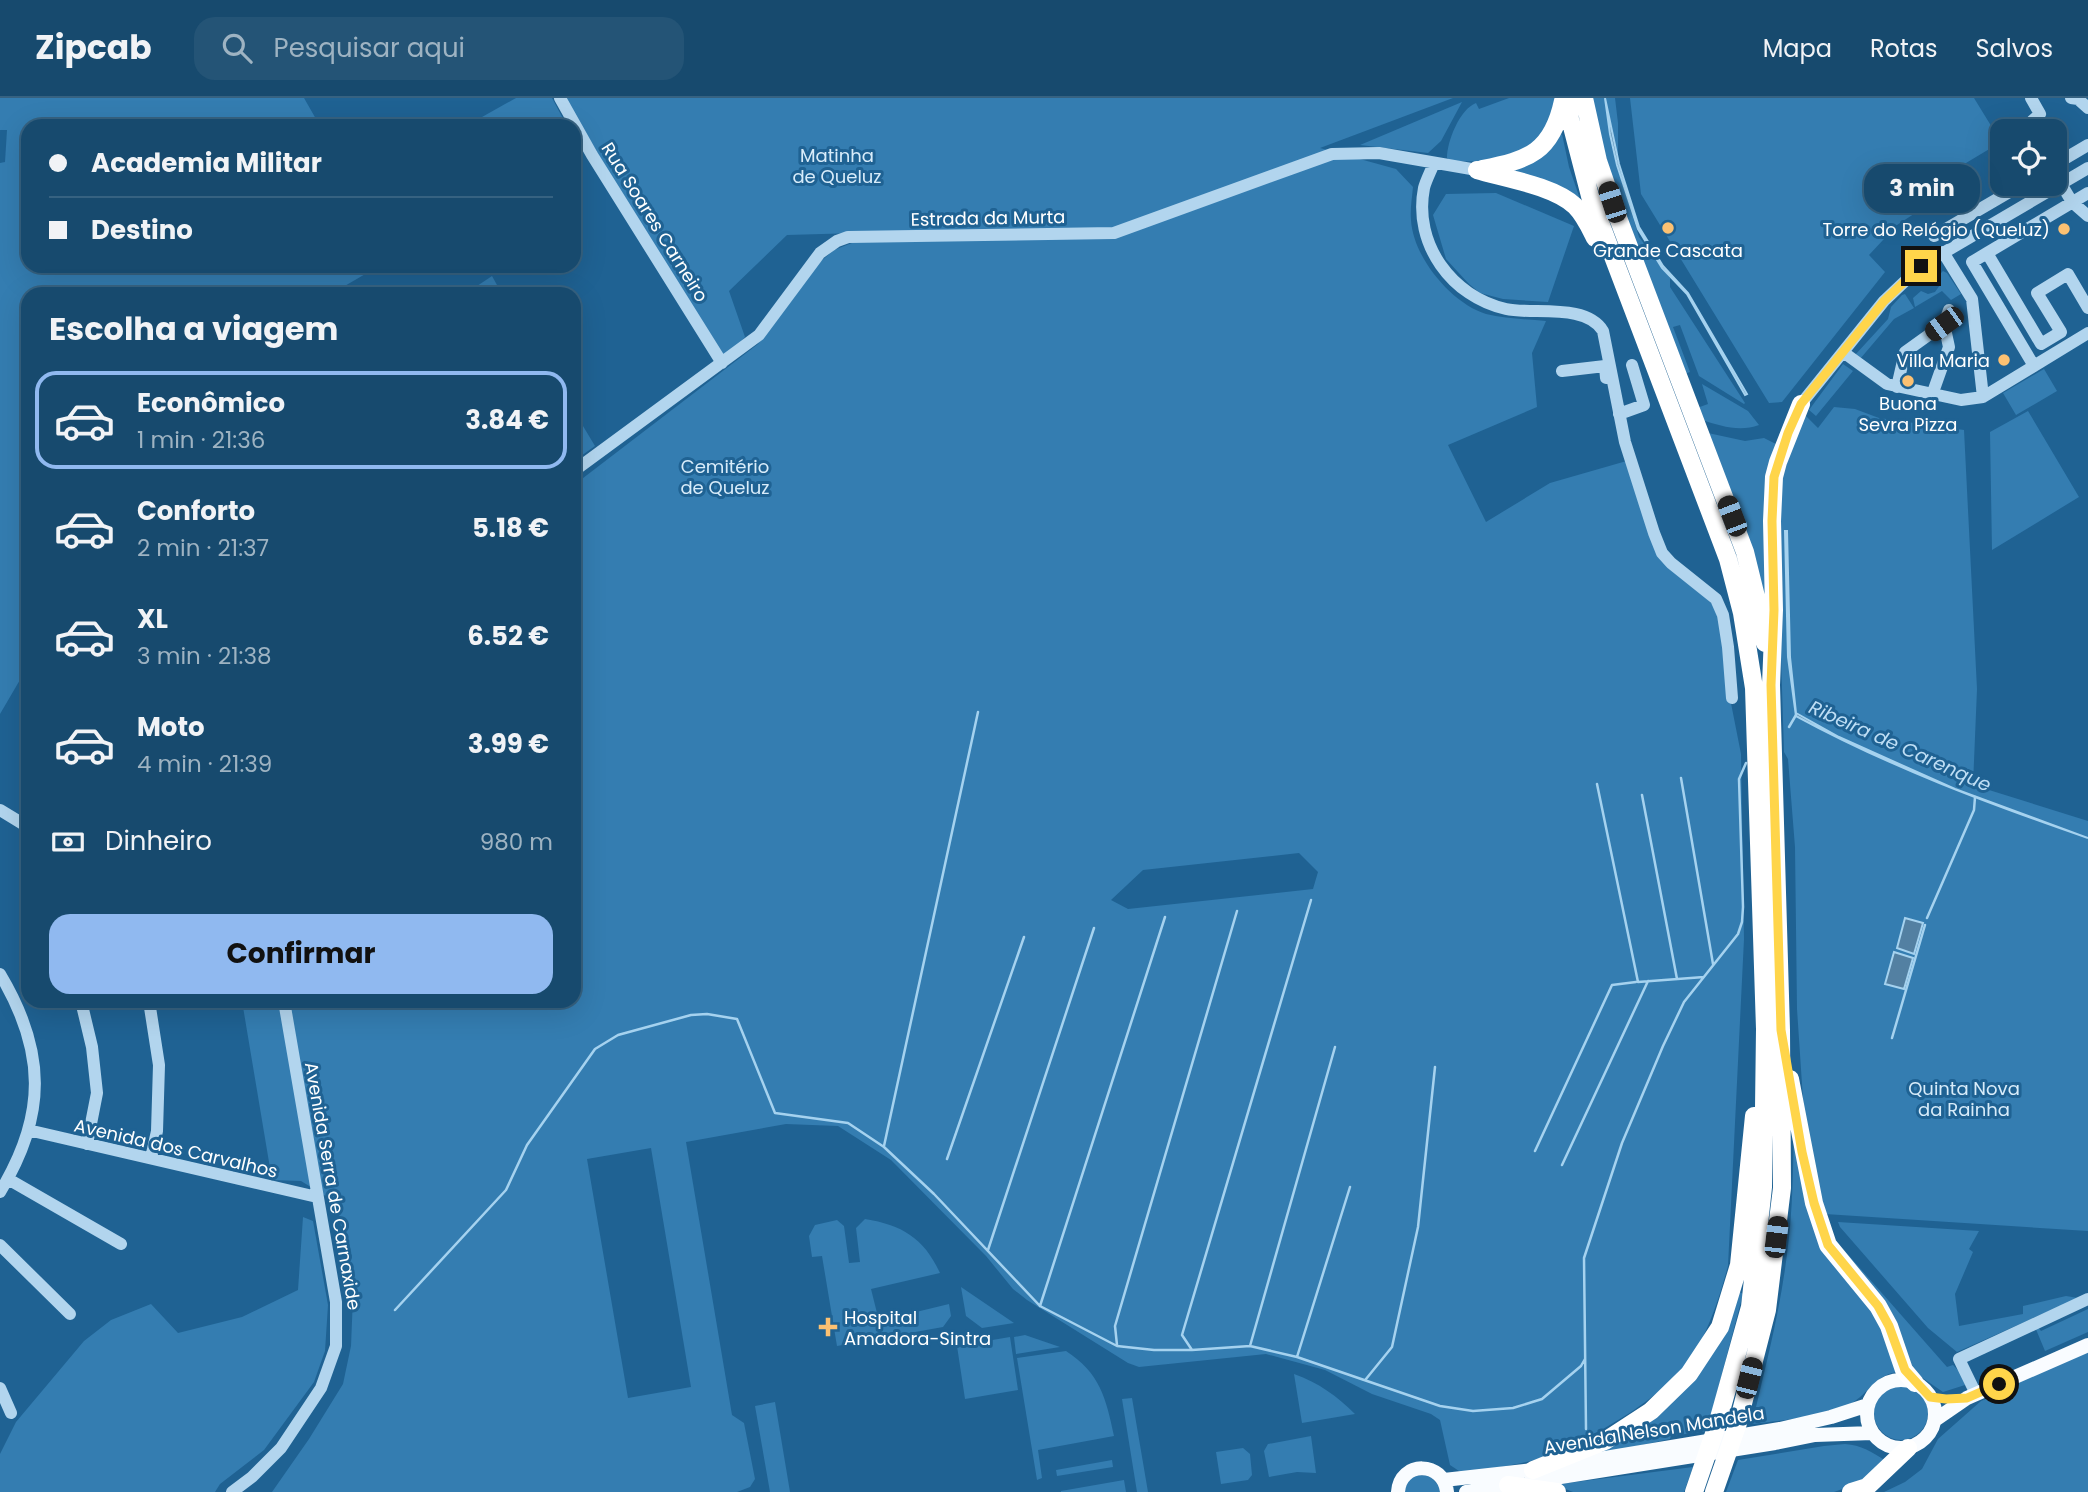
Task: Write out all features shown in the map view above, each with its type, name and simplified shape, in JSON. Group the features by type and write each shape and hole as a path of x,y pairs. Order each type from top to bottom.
{"highway":[{"path":"1477,170 1517,163 1532,155 1558,124 1565,98"},
{"path":"1565,98 1590,196 1728,559 1742,613 1754,688 1782,1188 1767,1310 1738,1423 1714,1492"},
{"path":"1584,98 1598,161 1612,202 1745,552 1759,609 1771,685"},
{"path":"1477,170 1558,195 1574,206 1586,219 1636,313"},
{"path":"1694,1492 1717,1425 1750,1307 1763,1187 1773,1030 1771,685 1774,477 1788,433 1801,404"},
{"path":"1773,1030 1814,1203 1828,1245 1878,1306 1889,1326 1905,1370 1915,1383"},
{"path":"1533,1470 1605,1441 1651,1411 1689,1374 1720,1327 1739,1265 1773,1030"},
{"path":"1851,1492 1867,1487 1908,1448"},
{"path":"1508,1485 1558,1492"}],"main road":[{"path":"1935,1420 1972,1396 2088,1345"},
{"path":"1906,1380 1915,1383 1930,1397 1935,1408 1935,1420 1923,1441 1908,1448 1894,1448 1881,1443 1872,1433 1867,1415 1868,1405 1872,1396 1886,1383 1906,1380"},
{"path":"1930,1397 1946,1399 1972,1396"},
{"name":"Avenida Nelson Mandela","path":"1466,1492 1831,1418 1868,1405"},
{"name":"Avenida Nelson Mandela","path":"1446,1486 1533,1470 1665,1453 1775,1443 1815,1434 1872,1433"},
{"path":"1398,1492 1402,1478 1415,1468 1423,1467 1436,1471 1446,1486"}],"street":[{"name":"Rua Soares Carneiro","path":"560,98 572,119"},
{"path":"2031,98 2040,114 2034,119"},
{"path":"2071,98 2078,99 2088,108"},
{"name":"Rua Soares Carneiro","path":"581,135 722,363"},
{"path":"2067,157 2088,145"},
{"name":"Estrada da Murta","path":"581,466 759,335 820,253 848,237 1114,233 1332,154 1379,153 1477,170"},
{"path":"1434,163 1424,186 1423,227 1437,260 1466,293 1508,309 1553,311 1593,320 1598,324 1608,350 1619,414 1638,486 1662,553 1716,599 1723,615 1732,698"},
{"path":"2067,175 2088,168"},
{"path":"2067,193 2072,202 2088,216"},
{"path":"2034,366 1972,262 2088,193"},
{"path":"1934,236 2002,196"},
{"path":"1801,404 1884,301 1921,266 2030,196"},
{"path":"1943,252 1972,299 1983,397"},
{"path":"1987,253 2041,344 2061,332 2037,293 2068,274 2088,308"},
{"path":"1932,395 1949,347 1944,324 1949,310"},
{"path":"1897,387 1905,352 1944,324"},
{"path":"1843,352 1887,384 1961,400 1983,397 2088,333"},
{"path":"1619,414 1644,405 1632,365"},
{"path":"1562,371 1605,366 1608,393"},
{"path":"0,810 21,823"},
{"path":"0,974 19,1007 31,1043 35,1087 28,1130 20,1156 0,1192"},
{"path":"83,1008 92,1047 97,1093 87,1144"},
{"path":"150,1008 159,1065 157,1131 151,1158"},
{"name":"Avenida Serra de Carnaxide","path":"232,1492 252,1477 281,1448 321,1388 333,1360 338,1323 285,1008"},
{"name":"Avenida dos Carvalhos","path":"28,1130 317,1197"},
{"path":"8,1179 121,1244"},
{"path":"0,1245 70,1314"},
{"path":"1972,1396 1959,1359 2088,1299"},
{"path":"0,1388 11,1413"},
{"name":"Avenida Serra de Carnaxide","path":"243,1492 252,1477"}],"green space":[{"path":"0,98 304,98 316,119 21,119 21,273 367,273 343,287 21,287 21,678 0,714 0,163 5,162 7,130 0,130"},
{"path":"516,98 552,98 563,119 478,119"},
{"path":"565,98 1453,98 1320,148 1396,169 1413,187 1411,220 1419,249 1436,277 1460,300 1486,314 1546,321 1532,353 1537,407 1448,445 1486,522 1550,483 1630,460 1662,553 1723,615 1728,688 1741,754 1744,939 1728,1266 1715,1309 1696,1350 1684,1367 1650,1399 1608,1426 1546,1456 1462,1473 1450,1465 1440,1420 1431,1414 1372,1394 1325,1370 1266,1354 1139,1367 1128,1363 1013,1289 986,1256 891,1160 838,1126 786,1124 686,1142 732,1415 744,1423 755,1479 750,1487 737,1492 272,1492 343,1384 351,1346 353,1296 337,1203 301,1181 272,1180 243,1008 581,1008 581,480 758,344 813,268 834,250 852,243 857,233 787,235 729,291 745,337 722,363 581,125 581,119 577,119","holes":["1299,853 1318,872 1313,889 1128,909 1111,900 1143,870","651,1148 691,1387 628,1398 587,1159"]},
{"path":"1509,98 1555,98 1553,120 1533,147 1502,162 1451,161 1447,158 1449,143 1456,126 1470,106 1476,103 1479,109"},
{"path":"1591,98 1615,98 1618,169 1639,237 1670,278 1670,287 1744,404 1699,376 1680,325 1673,327 1690,372 1684,374 1625,217"},
{"path":"1630,98 1974,98 1990,124 1990,149 1916,193 1923,208 1897,225 1869,255 1885,272 1782,402 1769,403 1641,194"},
{"path":"1462,102 1441,141 1428,153 1360,145"},
{"path":"1562,134 1569,167 1581,202 1501,172 1532,161"},
{"path":"1496,193 1574,226 1548,302 1503,299 1480,293 1446,259 1433,215 1446,194"},
{"path":"1943,271 1961,294 1951,300 1942,291 1915,307 1913,298 1921,291 1928,294 1935,292 1940,285 1937,277"},
{"path":"492,276 498,287 476,287"},
{"path":"1905,294 1914,308 1894,319 1860,359 1855,355 1888,319 1891,307"},
{"path":"1843,364 1853,371 1816,416 1809,410"},
{"path":"2044,369 2057,391 2016,415 2003,393"},
{"path":"1702,384 1748,411 1759,425 1737,428 1702,420 1697,408 1708,404"},
{"name":"Quinta Nova da Rainha","path":"1834,407 1855,409 1879,418 1964,430 1977,689 1973,785 2088,821 2088,1231 1825,1214 1807,1138 1803,1099 1797,1009 1795,847 1788,759 1784,752 1777,531 1782,472 1805,415 1818,428"},
{"path":"2028,411 2079,497 1992,550 1990,432"},
{"path":"581,423 595,446 581,456"},
{"path":"1708,433 1745,441 1764,438 1778,445 1766,606"},
{"path":"1794,1125 1810,1200 1870,1304 1900,1372 1885,1376 1856,1400 1839,1409 1802,1418 1752,1424 1784,1276 1792,1206"},
{"path":"303,1217 313,1221 328,1305 325,1351 314,1382 264,1450 220,1484 215,1492 0,1492 0,1454 16,1422 84,1341 111,1320 151,1304 178,1333 242,1317 298,1290"},
{"path":"865,1219 890,1225 910,1235 927,1251 940,1273 871,1289 879,1321 949,1304 951,1316 943,1327 837,1346 822,1256 812,1257 809,1236 815,1225 837,1220 844,1226 849,1263 860,1262 856,1228"},
{"path":"1838,1222 1979,1231 1969,1249 1973,1252 1955,1294 1959,1326 2023,1314 2023,1306 2066,1296 2078,1298 1957,1352 1928,1328"},
{"path":"1829,1233 1947,1367 1953,1365 1963,1375 1965,1385 1943,1392 1908,1368"},
{"path":"961,1287 1014,1323 982,1328 966,1316"},
{"path":"1740,1292 1743,1294 1707,1431 1671,1436 1670,1439 1590,1456 1657,1412"},
{"path":"2088,1309 2088,1332 2045,1351 2035,1327 2041,1331"},
{"path":"1025,1335 1060,1347 1016,1354 1014,1337"},
{"path":"1010,1337 1018,1390 965,1399 957,1346"},
{"path":"1066,1351 1087,1368 1100,1387 1114,1436 1038,1450 1042,1478 1037,1480 1017,1358"},
{"path":"2088,1351 2088,1492 1884,1492 1905,1482 1922,1469 1938,1439 1981,1401"},
{"path":"1294,1374 1327,1391 1355,1414 1302,1423"},
{"path":"1901,1386 1920,1394 1928,1413 1920,1432 1901,1440 1882,1432 1874,1413 1882,1394"},
{"path":"1132,1398 1148,1492 1137,1492 1122,1399"},
{"path":"775,1402 790,1492 770,1492 755,1406"},
{"path":"1311,1436 1316,1473 1297,1472 1269,1477 1264,1451 1268,1444"},
{"path":"1845,1444 1861,1447 1886,1461 1865,1481 1834,1492 1726,1492 1738,1460"},
{"path":"1243,1448 1250,1454 1252,1475 1248,1480 1221,1484 1216,1452"},
{"path":"1112,1460 1113,1467 1057,1476 1056,1470"},
{"path":"1693,1467 1684,1492 1573,1492 1560,1484"},
{"path":"1429,1475 1439,1486 1440,1492 1403,1492 1411,1476"},
{"path":"1124,1480 1126,1492 1061,1492 1061,1491"}],"shaded area":[{"path":"1605,98 1619,164 1639,227 1663,266 1688,293 1747,394 1745,395 1687,294 1662,268 1638,229 1617,165"},
{"path":"1785,531 1790,657 1796,713 1839,737 1955,789 2088,838 2013,811 1939,783 1867,752 1796,716 1788,657"},
{"path":"1905,918 1923,923 1914,954 1897,948"},
{"path":"1894,952 1913,958 1904,989 1885,984"}],"waterway":[{"path":"884,1146 978,712"},
{"path":"1789,727 1796,715"},
{"path":"1586,1429 1584,1258 1622,1143 1663,1046 1684,1002 1738,934 1742,922 1739,779 1746,763"},
{"path":"1681,778 1713,964"},
{"path":"1597,784 1638,982 1704,977"},
{"path":"1642,795 1677,979"},
{"name":"Ribeira de Carenque","path":"1927,918 1974,810 1975,797"},
{"path":"1192,1350 1182,1335 1311,900"},
{"path":"1117,1345 1115,1326 1237,911"},
{"path":"1040,1306 1165,917"},
{"path":"1892,1038 1925,925"},
{"path":"988,1250 1094,928"},
{"path":"947,1159 1024,937"},
{"path":"1562,1165 1648,981"},
{"path":"1535,1151 1612,985 1636,982"},
{"path":"395,1310 506,1190 527,1145 595,1049 618,1035 691,1015 707,1014 737,1019 775,1113 848,1123 884,1147 934,1194 1040,1306 1117,1346 1154,1350 1250,1346 1297,1357 1440,1406 1473,1411 1513,1408 1542,1399 1581,1366 1585,1359"},
{"path":"1250,1346 1335,1047"},
{"path":"1366,1379 1392,1347 1418,1227 1435,1067"},
{"path":"1297,1357 1350,1187"}],"place":[{"name":"Grande Cascata","path":"1668,228"},
{"name":"Torre do Relógio (Queluz)","path":"2064,229"},
{"name":"Villa Maria","path":"2004,360"},
{"name":"Buona Sevra Pizza","path":"1908,381"},
{"name":"Hospital Amadora-Sintra","path":"828,1327"}],"route":[{"path":"1921,266 1884,301 1801,404 1788,433 1774,477 1771,685 1781,1030 1802,1152 1814,1203 1828,1245 1878,1306 1889,1326 1905,1370 1930,1397 1967,1398 1999,1384"}],"park label":[{"name":"Matinha de Queluz","path":"837,165"},
{"name":"Cemitério de Queluz","path":"725,476"}]}
